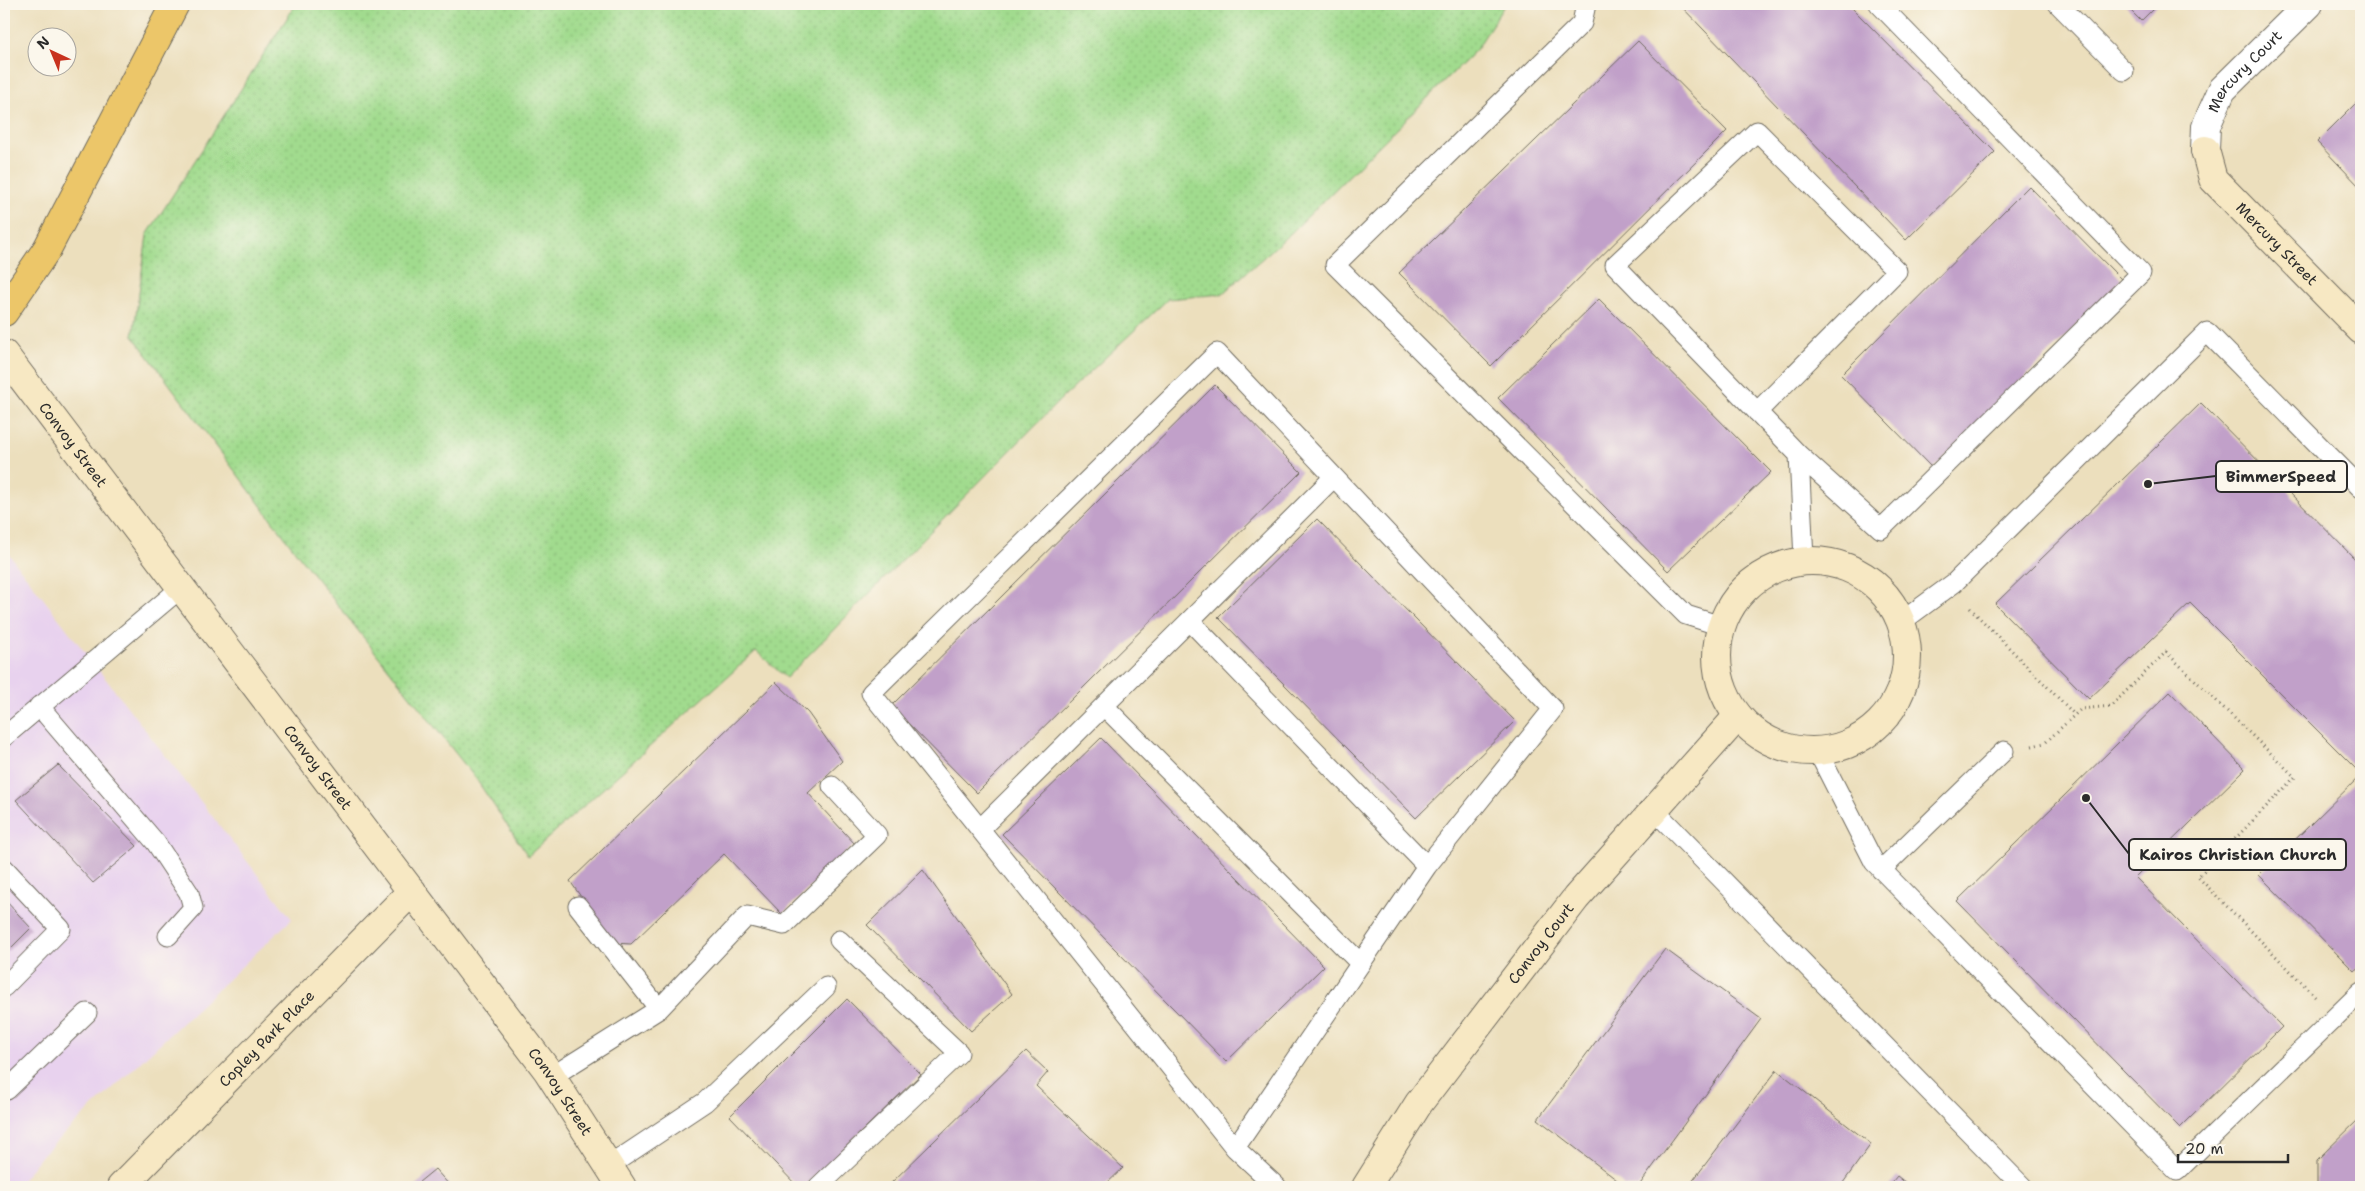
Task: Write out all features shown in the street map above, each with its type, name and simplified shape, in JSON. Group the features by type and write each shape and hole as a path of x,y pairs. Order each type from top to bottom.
{"highway":[{"path":"4,312 47,249 175,4"}],"street":[{"name":"Mercury Court","path":"2205,150 2206,126 2222,90 2309,4"},
{"name":"Mercury Street","path":"2205,150 2213,179 2361,330"},
{"name":"Convoy Street","path":"4,354 551,1077 615,1177"},
{"path":"1804,560 1835,563 1863,575 1886,596 1901,622 1907,655 1902,687 1886,716 1860,737 1818,752 1779,746 1757,734 1738,716 1722,689 1716,658 1721,626 1734,602 1753,581 1777,567 1804,560"},
{"name":"Convoy Court","path":"1366,1187 1419,1103 1564,913 1738,716"},
{"name":"Copley Park Place","path":"121,1187 412,891"}],"lane":[{"path":"1586,4 1582,23 1335,264 1686,615 1721,626"},
{"path":"1757,412 1897,270 1757,131 1615,265 1757,412 1799,455 1880,529 2141,273 1878,4"},
{"path":"2058,4 2124,71"},
{"path":"1901,622 1949,586 2207,332 2361,488"},
{"path":"1235,1148 1427,866 1553,710 1217,353 871,693 1235,1148 1277,1187"},
{"path":"1799,455 1804,560"},
{"path":"980,829 1334,477"},
{"path":"4,737 182,587"},
{"path":"1190,621 1427,866"},
{"path":"39,706 156,843 189,893 193,908 168,936"},
{"path":"1104,706 1360,964"},
{"path":"1882,870 2004,751"},
{"path":"1818,752 1874,862 2177,1171 2361,992"},
{"path":"551,1077 659,1009 747,916 784,925 877,835 832,786"},
{"path":"1654,810 2023,1187"},
{"path":"4,868 61,929 6,980"},
{"path":"578,906 659,1009"},
{"path":"818,1187 959,1053 839,940"},
{"path":"615,1177 705,1102 826,987"},
{"path":"4,1088 7,1090 88,1012"}],"path":[{"path":"1949,586 2074,715"},
{"path":"2004,751 2045,743 2081,709 2111,706 2166,652 2295,777 2198,877 2336,1016"}],"shaded area":[{"path":"4,548 292,919 43,1154 17,1187 4,1187"}],"green space":[{"path":"296,4 1505,4 1476,50 1292,232 1222,294 1168,299 1063,397 786,678 756,651 528,856 476,779 302,560 133,336 147,235"}],"building":[{"path":"1679,4 1848,4 1995,152 1906,240"},
{"path":"2124,4 2158,4 2141,21"},
{"path":"1638,41 1727,131 1491,366 1399,273"},
{"path":"2361,98 2361,188 2317,142"},
{"path":"2029,186 2122,280 1933,469 1841,375"},
{"path":"1599,299 1771,472 1668,571 1498,398"},
{"path":"1215,385 1301,472 977,793 891,706"},
{"path":"2201,403 2361,565 2361,774 2190,603 2089,699 1995,604"},
{"path":"1317,519 1515,721 1416,818 1218,617"},
{"path":"776,682 808,713 842,761 808,793 855,844 782,914 724,854 631,944 613,943 570,881"},
{"path":"2170,692 2245,769 2135,877 2282,1027 2180,1128 1957,901"},
{"path":"1101,738 1324,966 1226,1062 1002,834"},
{"path":"58,765 137,846 93,883 16,800"},
{"path":"2361,775 2361,965 2354,971 2259,875"},
{"path":"923,870 1012,994 971,1031 867,925"},
{"path":"4,899 31,928 4,955"},
{"path":"1665,949 1761,1019 1638,1187 1626,1187 1538,1119"},
{"path":"847,999 921,1074 804,1187 798,1187 730,1116"},
{"path":"1026,1051 1048,1072 1036,1086 1123,1168 1103,1187 887,1187"},
{"path":"1777,1070 1871,1144 1840,1187 1688,1187"},
{"path":"2361,1117 2361,1187 2317,1187 2317,1160"},
{"path":"435,1169 451,1187 413,1187"},
{"path":"1897,1176 1911,1187 1888,1187"}],"place":[{"name":"BimmerSpeed","path":"2148,484"},
{"name":"Kairos Christian Church","path":"2086,798"}]}
